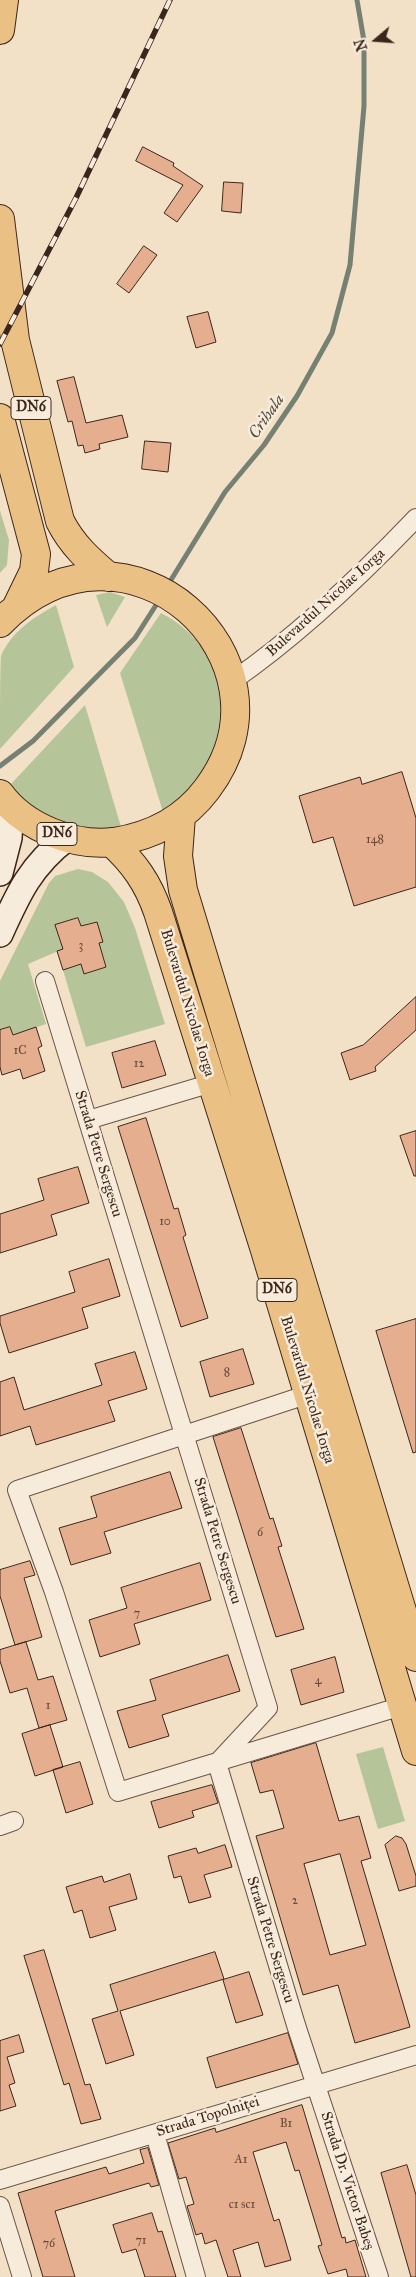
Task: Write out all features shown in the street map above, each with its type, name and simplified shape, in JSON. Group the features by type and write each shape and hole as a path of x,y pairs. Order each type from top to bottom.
{"main road":[{"path":"0,30 4,0"},
{"name":"DN6","path":"0,219 15,340 60,521 68,538 109,577"},
{"name":"DN6","path":"0,418 36,554 34,571 8,615"},
{"name":"DN6","path":"5,800 47,830 67,838 88,842 110,842 147,834 181,816 200,799 215,779 226,756 234,715 231,682 222,654 206,628 186,607 149,585 109,577 68,580 32,596 8,615"},
{"path":"0,873 8,838 5,800"},
{"name":"Bulevardul Nicolae Iorga","path":"181,816 178,856 185,897 416,1657"},
{"path":"0,934 23,884 39,862 67,838"},
{"name":"Bulevardul Nicolae Iorga","path":"110,842 137,869 153,899 309,1394 416,1751"}],"street":[{"name":"Bulevardul Nicolae Iorga","path":"231,682 276,650 371,564 416,518"},
{"name":"Strada Petre Sergescu","path":"45,981 268,1708 217,1763 315,2084"},
{"path":"88,1120 212,1083"},
{"path":"309,1394 17,1490 54,1592 118,1792 402,1706"},
{"name":"Strada Topolniței","path":"0,2180 315,2084 416,2056"},
{"name":"Strada Dr. Victor Babeș","path":"315,2084 378,2277"},
{"path":"155,2134 196,2277"},
{"path":"0,2206 5,2238 22,2277"}],"green space":[{"path":"0,511 9,540 7,565 0,573"},
{"path":"110,592 125,597 107,627 96,595"},
{"path":"56,605 74,667 0,749 1,656 5,647 17,632"},
{"path":"161,613 183,627 199,644 211,665 218,687 220,710 218,734 210,757 198,779 185,797 163,812 120,673"},
{"path":"85,705 121,827 104,831 85,830 60,823 37,811 18,794 11,784"},
{"path":"78,869 92,872 108,882 124,902 135,928 165,1024 86,1047 63,970 81,964 85,974 106,967 99,943 103,942 96,922 81,926 78,918 56,925 63,949 28,964 46,1024 13,1035 10,1027 0,1030 0,981 49,883 55,876"},
{"path":"383,1747 405,1821 378,1829 356,1754"}],"building":[{"path":"143,147 174,163 173,166 203,186 177,222 164,213 183,185 136,161"},
{"path":"224,182 243,183 241,213 222,211"},
{"path":"144,246 157,255 129,293 117,284"},
{"path":"208,312 216,342 196,348 187,317"},
{"path":"74,377 86,423 122,415 128,437 99,444 100,449 85,453 83,445 78,446 72,421 68,422 57,381"},
{"path":"145,441 171,443 168,472 142,469"},
{"path":"402,772 416,818 416,887 354,906 333,837 313,843 299,796 360,777 362,784"},
{"path":"78,918 81,926 97,922 103,942 99,943 106,967 84,974 81,964 63,970 57,951 63,949 55,925"},
{"path":"416,997 416,1030 375,1067 376,1071 350,1080 341,1053 363,1045"},
{"path":"10,1027 13,1035 36,1027 42,1046 38,1048 45,1071 23,1079 20,1069 2,1075 0,1067 0,1030"},
{"path":"155,1041 166,1075 122,1088 112,1053"},
{"path":"146,1118 174,1209 178,1208 186,1235 183,1237 208,1318 181,1327 118,1127"},
{"path":"416,1131 416,1176 414,1176 400,1136"},
{"path":"78,1167 89,1203 51,1215 57,1235 0,1253 0,1214 44,1200 38,1179"},
{"path":"109,1259 120,1296 82,1308 88,1328 9,1353 0,1323 0,1316 75,1292 69,1272"},
{"path":"416,1319 416,1452 413,1453 376,1331"},
{"path":"243,1349 254,1384 210,1397 200,1362"},
{"path":"135,1352 147,1389 108,1401 115,1421 36,1445 30,1426 0,1436 0,1382 14,1377 24,1410 102,1385 95,1364"},
{"path":"241,1428 270,1519 273,1518 282,1546 278,1547 304,1629 276,1637 213,1437"},
{"path":"170,1472 182,1508 104,1532 111,1553 71,1565 59,1528 97,1517 91,1497"},
{"path":"30,1561 35,1575 24,1578 42,1637 15,1645 0,1596 0,1570"},
{"path":"200,1563 211,1600 134,1624 140,1644 100,1657 89,1620 127,1608 121,1588"},
{"path":"26,1642 38,1680 53,1676 67,1720 39,1728 27,1688 10,1693 0,1661 0,1650"},
{"path":"228,1655 240,1691 162,1715 169,1736 129,1748 117,1711 156,1700 150,1680"},
{"path":"335,1657 344,1692 301,1705 291,1670"},
{"path":"50,1725 63,1767 35,1776 22,1734"},
{"path":"316,1743 339,1821 359,1816 371,1858 361,1861 410,2027 355,2043 338,1985 303,1995 256,1836 284,1828 273,1790 260,1793 251,1763","holes":["340,1854 366,1945 330,1955 304,1864"]},
{"path":"80,1762 93,1804 66,1813 53,1770"},
{"path":"212,1785 218,1803 192,1811 194,1817 159,1828 151,1802"},
{"path":"396,1836 402,1838 406,1844 416,1876 416,1886 399,1891 385,1845"},
{"path":"225,1845 232,1867 204,1875 211,1897 189,1903 181,1876 174,1878 168,1856 196,1848 198,1853"},
{"path":"130,1874 137,1899 109,1907 116,1930 90,1938 82,1910 74,1913 66,1887 102,1876 104,1882"},
{"path":"44,1950 85,2085 90,2084 101,2119 81,2124 69,2083 64,2085 24,1956"},
{"path":"215,1952 224,1979 120,2011 134,2055 106,2064 92,2019 118,2011 110,1985"},
{"path":"249,1972 263,2015 236,2023 223,1980"},
{"path":"288,2033 298,2064 216,2088 207,2058"},
{"path":"19,2035 24,2052 7,2057 15,2083 9,2085 16,2106 0,2111 0,2041"},
{"path":"302,2105 342,2238 345,2237 346,2243 355,2240 366,2277 348,2277 346,2269 328,2274 318,2246 322,2245 299,2170 295,2171 286,2142 253,2152 274,2221 279,2219 291,2260 265,2267 258,2242 233,2250 241,2277 228,2277 216,2240 205,2244 202,2233 196,2235 187,2206 194,2204 186,2177 179,2179 168,2143 215,2128 216,2132"},
{"path":"148,2148 159,2185 151,2187 149,2183 55,2211 75,2277 43,2277 18,2193 106,2167 109,2174 144,2163 140,2150"},
{"path":"407,2165 416,2195 416,2277 411,2277 381,2173"},
{"path":"152,2213 158,2232 162,2231 176,2277 145,2277 136,2249 122,2253 113,2225"}],"waterway":[{"name":"Crihala","path":"166,588 225,492 264,445 297,396 332,333 350,265 364,106 364,41 357,0"},
{"name":"Crihala","path":"0,766 33,741 135,638 158,602"}],"railway":[{"path":"0,344 76,198 170,0"}]}
